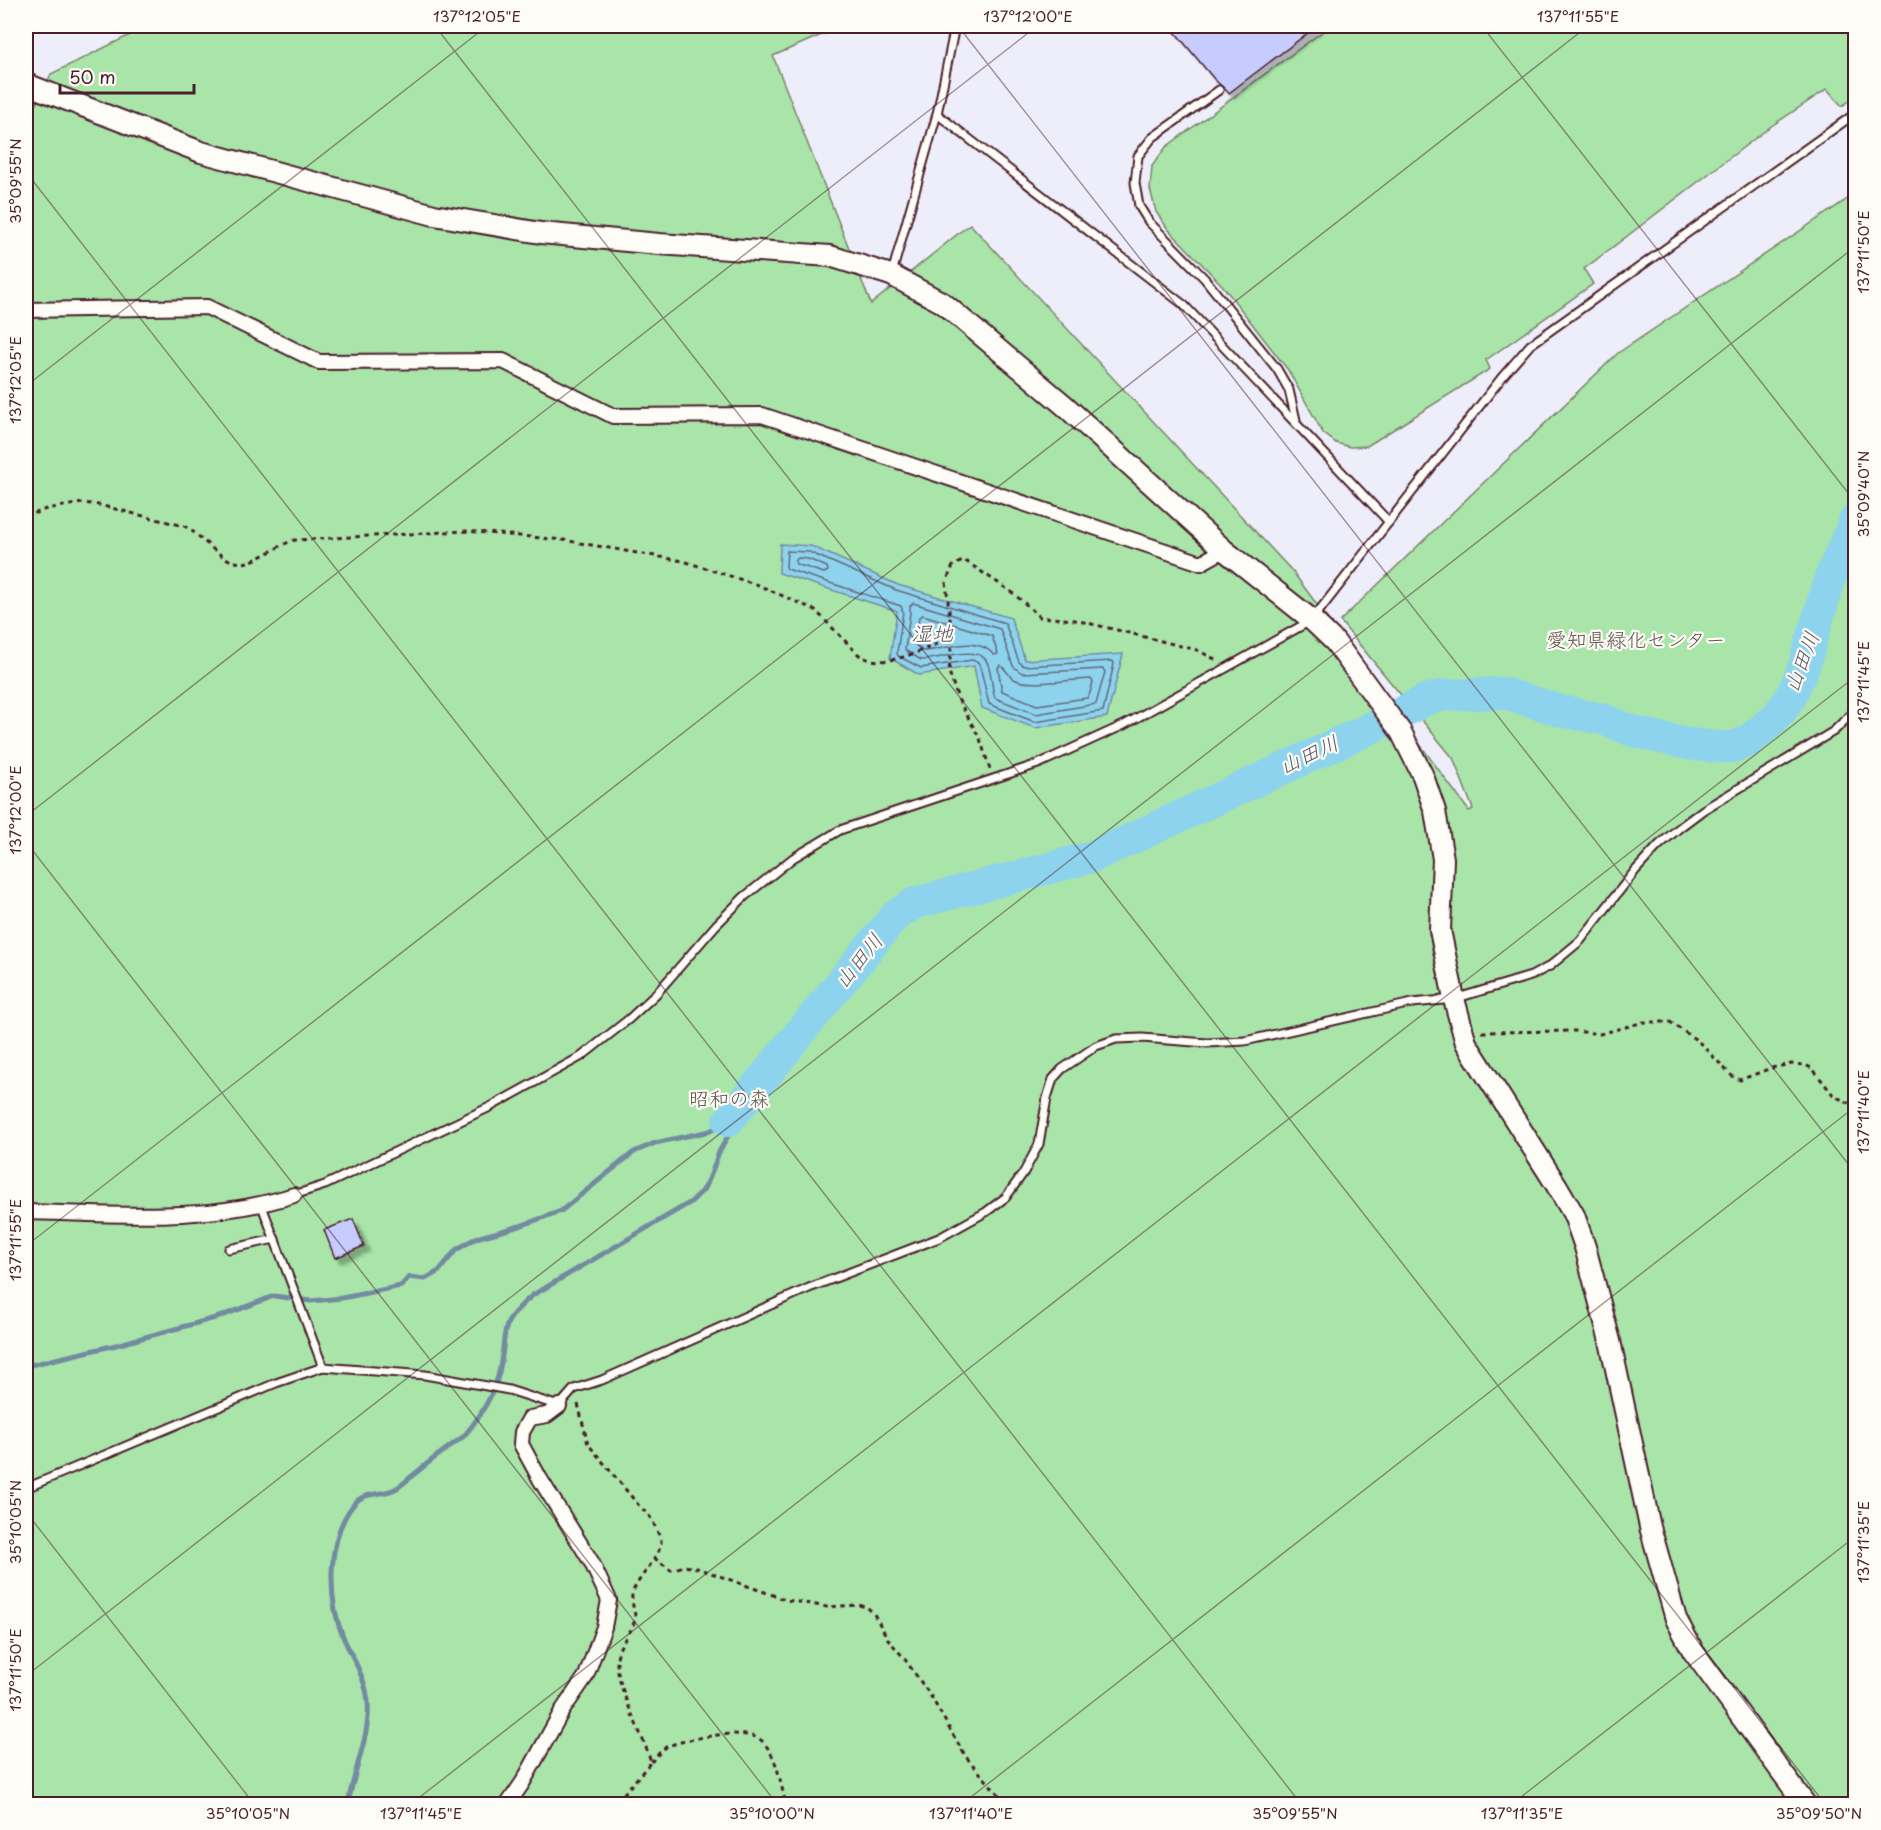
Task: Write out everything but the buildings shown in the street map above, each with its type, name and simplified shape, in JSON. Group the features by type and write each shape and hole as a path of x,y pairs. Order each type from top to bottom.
{"street":[{"path":"26,84 201,152 434,215 541,233 830,256 891,275 943,303 1064,405 1224,550 1312,620 1335,642 1384,706 1401,732 1423,776 1435,811 1443,859 1440,930 1454,999 1466,1043 1557,1186 1578,1226 1610,1341 1650,1527 1676,1619 1693,1651 1805,1804"},
{"path":"26,310 207,307 320,362 503,361 613,416 762,414 1201,563 1224,550"},
{"path":"26,1212 197,1215 262,1206 294,1196"},
{"path":"508,1804 523,1782 562,1711 586,1676 604,1627 609,1600 592,1563 521,1444 522,1432 530,1418 547,1415 559,1406"}],"lane":[{"path":"891,275 937,114 955,26"},
{"path":"1219,90 1152,138 1138,156 1135,183 1139,206 1149,222 1205,279 1277,369 1289,390 1296,422"},
{"path":"294,1196 325,1185 492,1106 582,1056 629,1019 656,994 744,897 793,858 840,830 1038,764 1124,725 1312,620 1503,376 1530,345 1856,113"},
{"path":"937,114 1184,305 1389,522"},
{"path":"26,1488 276,1383 323,1367 425,1375 509,1390 559,1406 574,1389 613,1376 809,1288 939,1238 986,1212 1006,1197 1024,1172 1039,1144 1047,1098 1053,1079 1062,1069 1096,1046 1116,1039 1142,1038 1207,1043 1245,1041 1412,1003 1454,999 1532,976 1550,966 1580,941 1635,871 1658,846 1679,828 1703,810 1834,731 1856,710"},
{"path":"262,1206 323,1367"},
{"path":"229,1249 275,1239"}],"path":[{"path":"26,517 65,505 99,505 184,526 192,530 219,554 231,561 246,563 295,540 466,531 563,540 683,561 758,585 815,610 858,654 873,662 897,659 952,638"},
{"path":"994,779 980,739 958,699 949,672 952,638 946,582 953,566 964,560 1013,593 1040,617 1075,620 1197,650 1229,667"},
{"path":"1477,1032 1554,1031 1600,1034 1644,1023 1670,1022 1698,1041 1732,1076 1740,1080 1771,1068 1791,1064 1805,1065 1812,1068 1834,1096 1856,1106"},
{"path":"574,1389 588,1444 640,1508 650,1514 662,1540 654,1558 634,1588 631,1599 635,1616 633,1626 618,1650 616,1664 629,1707 651,1762"},
{"path":"654,1558 671,1570 684,1566 697,1568 787,1600 827,1607 858,1605 867,1608 874,1614 888,1639 930,1695 966,1757 1007,1804"},
{"path":"615,1804 666,1747 729,1732 760,1739 773,1755 786,1804"}],"green space":[{"name":"昭和の森","path":"148,26 842,26 773,56 871,304 970,224 1293,572 1469,811 1473,809 1453,758 1340,621 1618,353 1855,194 1855,1804 26,1804 26,116 30,117 51,74"},
{"path":"1330,26 1855,26 1855,97 1842,106 1827,89 1770,127 1584,269 1593,284 1486,360 1490,369 1367,446 1350,447 1336,443 1323,433 1288,370 1222,285 1168,229 1156,212 1150,189 1152,166 1166,147"}],"water":[{"name":"湿地","path":"780,544 811,546 898,585 1011,618 1025,660 1123,654 1107,717 1035,728 982,708 974,666 919,675 890,658 897,611 779,573"}],"waterway":[{"name":"山田川","path":"728,1121 895,916 915,903 1092,857 1388,720 1425,700 1445,695 1504,693 1561,711 1603,719 1635,732 1688,744 1732,747 1747,742 1775,718 1789,700 1802,672 1831,575 1856,518"},
{"path":"26,1366 219,1317 274,1296 311,1301 342,1298 401,1286 409,1277 425,1279 439,1271 456,1250 476,1238 520,1226 561,1211 634,1152 655,1143 710,1131 728,1121 729,1134 704,1189 691,1202 533,1295 508,1322 494,1389 464,1436 398,1487 358,1500 345,1518 334,1551 332,1570 334,1606 344,1639 365,1685 368,1702 367,1727 348,1804"}],"park label":[{"name":"愛知県緑化センター","path":"1636,640"}]}
